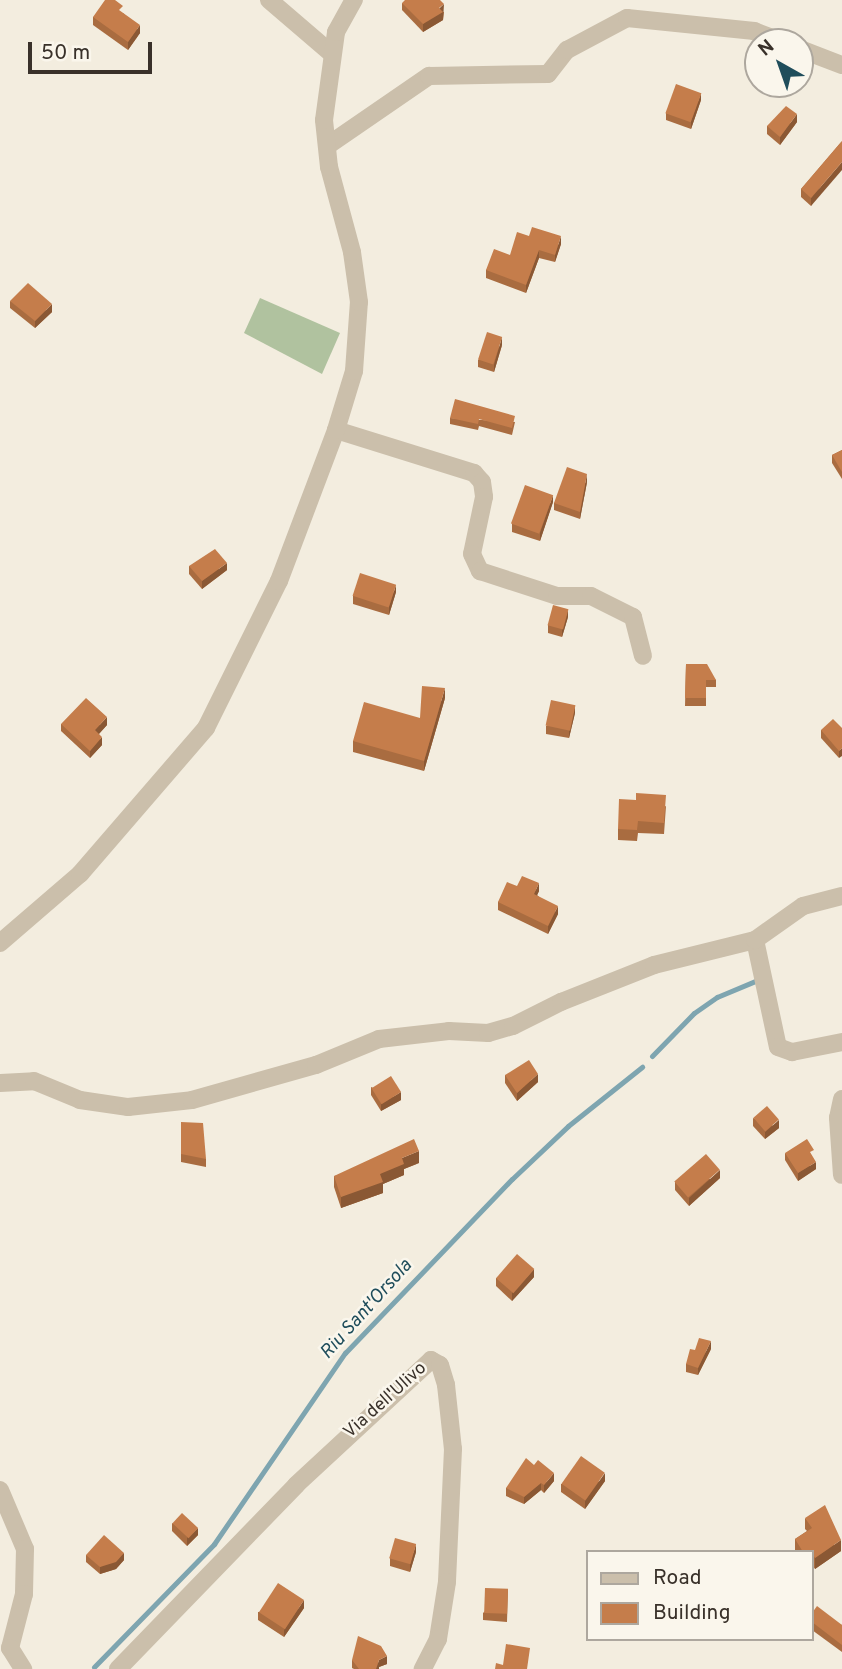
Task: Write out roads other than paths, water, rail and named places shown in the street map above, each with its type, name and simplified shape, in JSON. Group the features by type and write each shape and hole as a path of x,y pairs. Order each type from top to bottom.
{"street":[{"path":"269,0 332,54"},
{"path":"0,943 80,874 206,728 279,581 336,430 354,371 359,302 324,120 336,32 354,0"},
{"path":"327,146 429,76 548,74 567,50 627,18 744,30"},
{"path":"814,54 842,65"},
{"path":"336,430 474,473 482,482 484,497 472,563 480,571 557,596 591,596 633,617 643,656"},
{"path":"0,1083 34,1081 80,1100 162,1107 316,1065 379,1039 429,1032 488,1033 654,965 755,940 803,906 842,896"},
{"path":"755,940 778,1047 792,1052 842,1042"},
{"path":"842,1099 838,1118 842,1175"},
{"name":"Via dell'Ulivo","path":"118,1669 296,1485 431,1360 440,1365 446,1385 453,1449 447,1582 438,1639 423,1669"},
{"path":"0,1490 25,1549 24,1594 10,1648 23,1669"}],"waterway":[{"name":"Riu Sant'Orsola","path":"652,1056 694,1013 717,997 760,979"},
{"name":"Riu Sant'Orsola","path":"94,1667 214,1544 345,1353 512,1179 568,1126 642,1067"}]}
